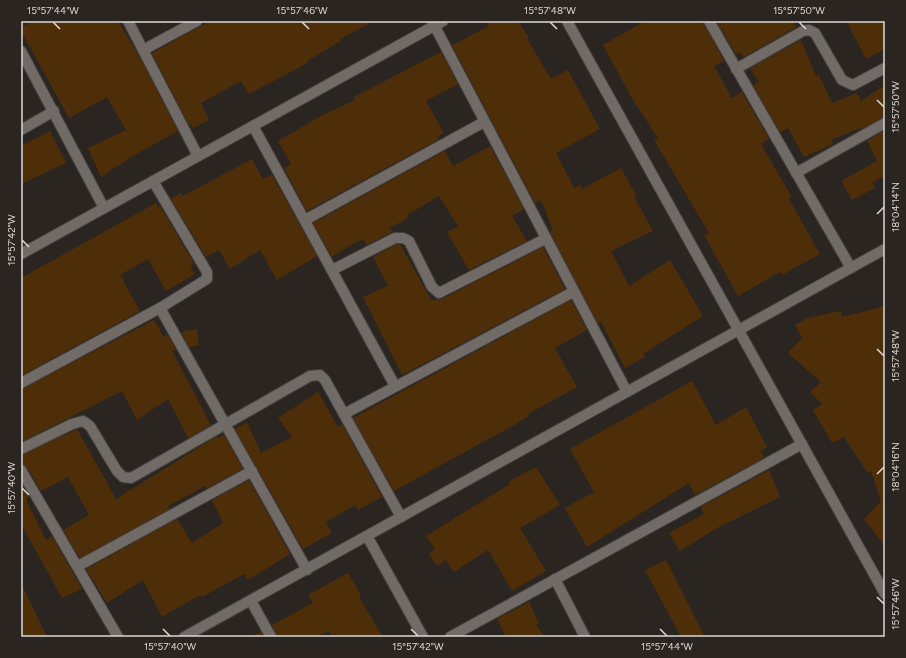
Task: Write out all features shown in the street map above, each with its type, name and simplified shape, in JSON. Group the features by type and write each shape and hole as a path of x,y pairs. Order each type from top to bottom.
{"street":[{"path":"128,21 198,156"},
{"path":"143,50 197,21"},
{"path":"567,21 885,594"},
{"path":"709,21 851,268"},
{"path":"21,254 436,23 484,122 627,392"},
{"path":"736,69 803,31 810,30 815,33 842,80 848,84 853,85 885,68"},
{"path":"21,51 104,208"},
{"path":"21,130 54,111"},
{"path":"305,220 484,122"},
{"path":"796,173 885,123"},
{"path":"253,126 395,386"},
{"path":"21,383 160,308 206,280 208,272 153,181"},
{"path":"332,270 395,238 402,238 409,241 432,287 439,293 545,239"},
{"path":"184,637 885,249"},
{"path":"344,414 573,292"},
{"path":"160,308 306,570"},
{"path":"21,449 72,424 83,421 90,426 117,471 123,477 131,478 225,423 310,376 320,375 325,380 401,517"},
{"path":"450,637 802,444"},
{"path":"21,470 118,637"},
{"path":"78,566 252,471"},
{"path":"367,536 423,637"},
{"path":"555,579 585,637"},
{"path":"251,600 271,637"}],"building":[{"path":"34,21 118,21 140,58 178,131 131,157 101,177 88,148 126,130 107,97 69,118 21,31 21,27"},
{"path":"210,21 374,21 340,39 341,41 307,61 308,63 249,94 241,81 201,103 209,120 193,128 191,124 189,125 152,53"},
{"path":"486,21 518,21 551,79 568,70 600,129 556,153 574,188 581,185 582,189 621,168 636,195 634,196 653,231 611,251 629,286 670,260 703,316 643,354 645,357 625,368 601,322 598,324 550,232 553,230 541,200 535,203 452,45 489,26"},
{"path":"645,21 703,21 724,61 714,66 732,98 742,92 769,139 761,144 792,197 789,199 820,254 782,275 780,272 738,296 704,235 709,233 654,140 658,138 633,100 603,45"},
{"path":"716,21 793,21 796,27 744,57 740,52 736,54"},
{"path":"846,21 885,21 885,49 866,59"},
{"path":"801,40 816,76 819,75 832,103 857,93 861,101 885,85 885,117 861,129 831,140 833,144 804,157 788,128 780,132 753,85 759,82 750,68"},
{"path":"441,52 458,84 426,101 444,133 437,136 439,139 307,211 284,168 291,164 278,141 317,118 355,100 354,97"},
{"path":"885,130 885,178 884,176 872,183 875,188 852,200 841,181 877,161 867,141"},
{"path":"50,131 66,163 21,184 21,146"},
{"path":"490,146 524,209 512,216 527,241 469,270 447,232 458,226 439,196 407,215 408,218 390,228 392,232 367,245 363,239 358,242 357,241 332,257 313,223 445,151 453,166"},
{"path":"252,159 263,179 272,175 317,256 277,280 260,250 230,269 219,250 206,257 171,199 181,193 183,196"},
{"path":"156,203 158,207 160,206 194,264 190,266 195,274 166,291 148,259 120,275 140,311 21,376 21,278"},
{"path":"397,244 400,244 431,300 442,299 543,247 565,289 402,375 363,297 388,286 373,257"},
{"path":"571,300 587,330 555,348 577,387 528,414 529,416 516,424 394,491 353,418"},
{"path":"885,306 885,546 864,519 881,501 871,471 868,473 844,437 832,443 813,410 822,404 810,392 821,382 788,353 802,338 795,325 807,318 841,311 842,317"},
{"path":"154,320 163,336 168,335 176,350 172,351 211,425 188,438 168,399 137,420 122,391 21,442 21,389"},
{"path":"197,329 199,345 189,347 181,332"},
{"path":"692,381 716,425 746,407 767,447 761,451 764,458 695,495 689,483 587,547 565,508 594,492 570,449"},
{"path":"318,392 338,427 342,424 382,497 358,510 355,505 326,522 332,533 303,549 235,429 247,422 261,453 292,437 278,418"},
{"path":"77,429 116,499 217,436 218,438 224,435 243,469 207,488 205,486 168,506 170,509 80,558 63,530 89,515 68,477 41,491 27,467 21,464 21,455"},
{"path":"536,467 560,505 520,528 546,571 512,591 488,550 454,572 446,560 437,566 429,554 435,549 426,536 510,484 508,482"},
{"path":"769,470 780,497 717,528 680,551 669,533 704,514 701,507"},
{"path":"249,480 290,554 248,580 244,574 202,597 200,595 162,617 143,580 107,603 86,569 177,519 192,543 223,523 212,500"},
{"path":"21,483 29,497 26,499 46,540 52,536 82,589 62,598 21,524"},
{"path":"666,560 705,637 681,637 645,570"},
{"path":"348,573 361,595 359,597 383,637 333,637 329,631 317,637 277,637 272,625 313,603 308,595"},
{"path":"21,583 47,637 21,637"},
{"path":"529,602 539,623 536,624 544,637 506,637 497,619"},
{"path":"261,632 264,637 251,637"}]}
